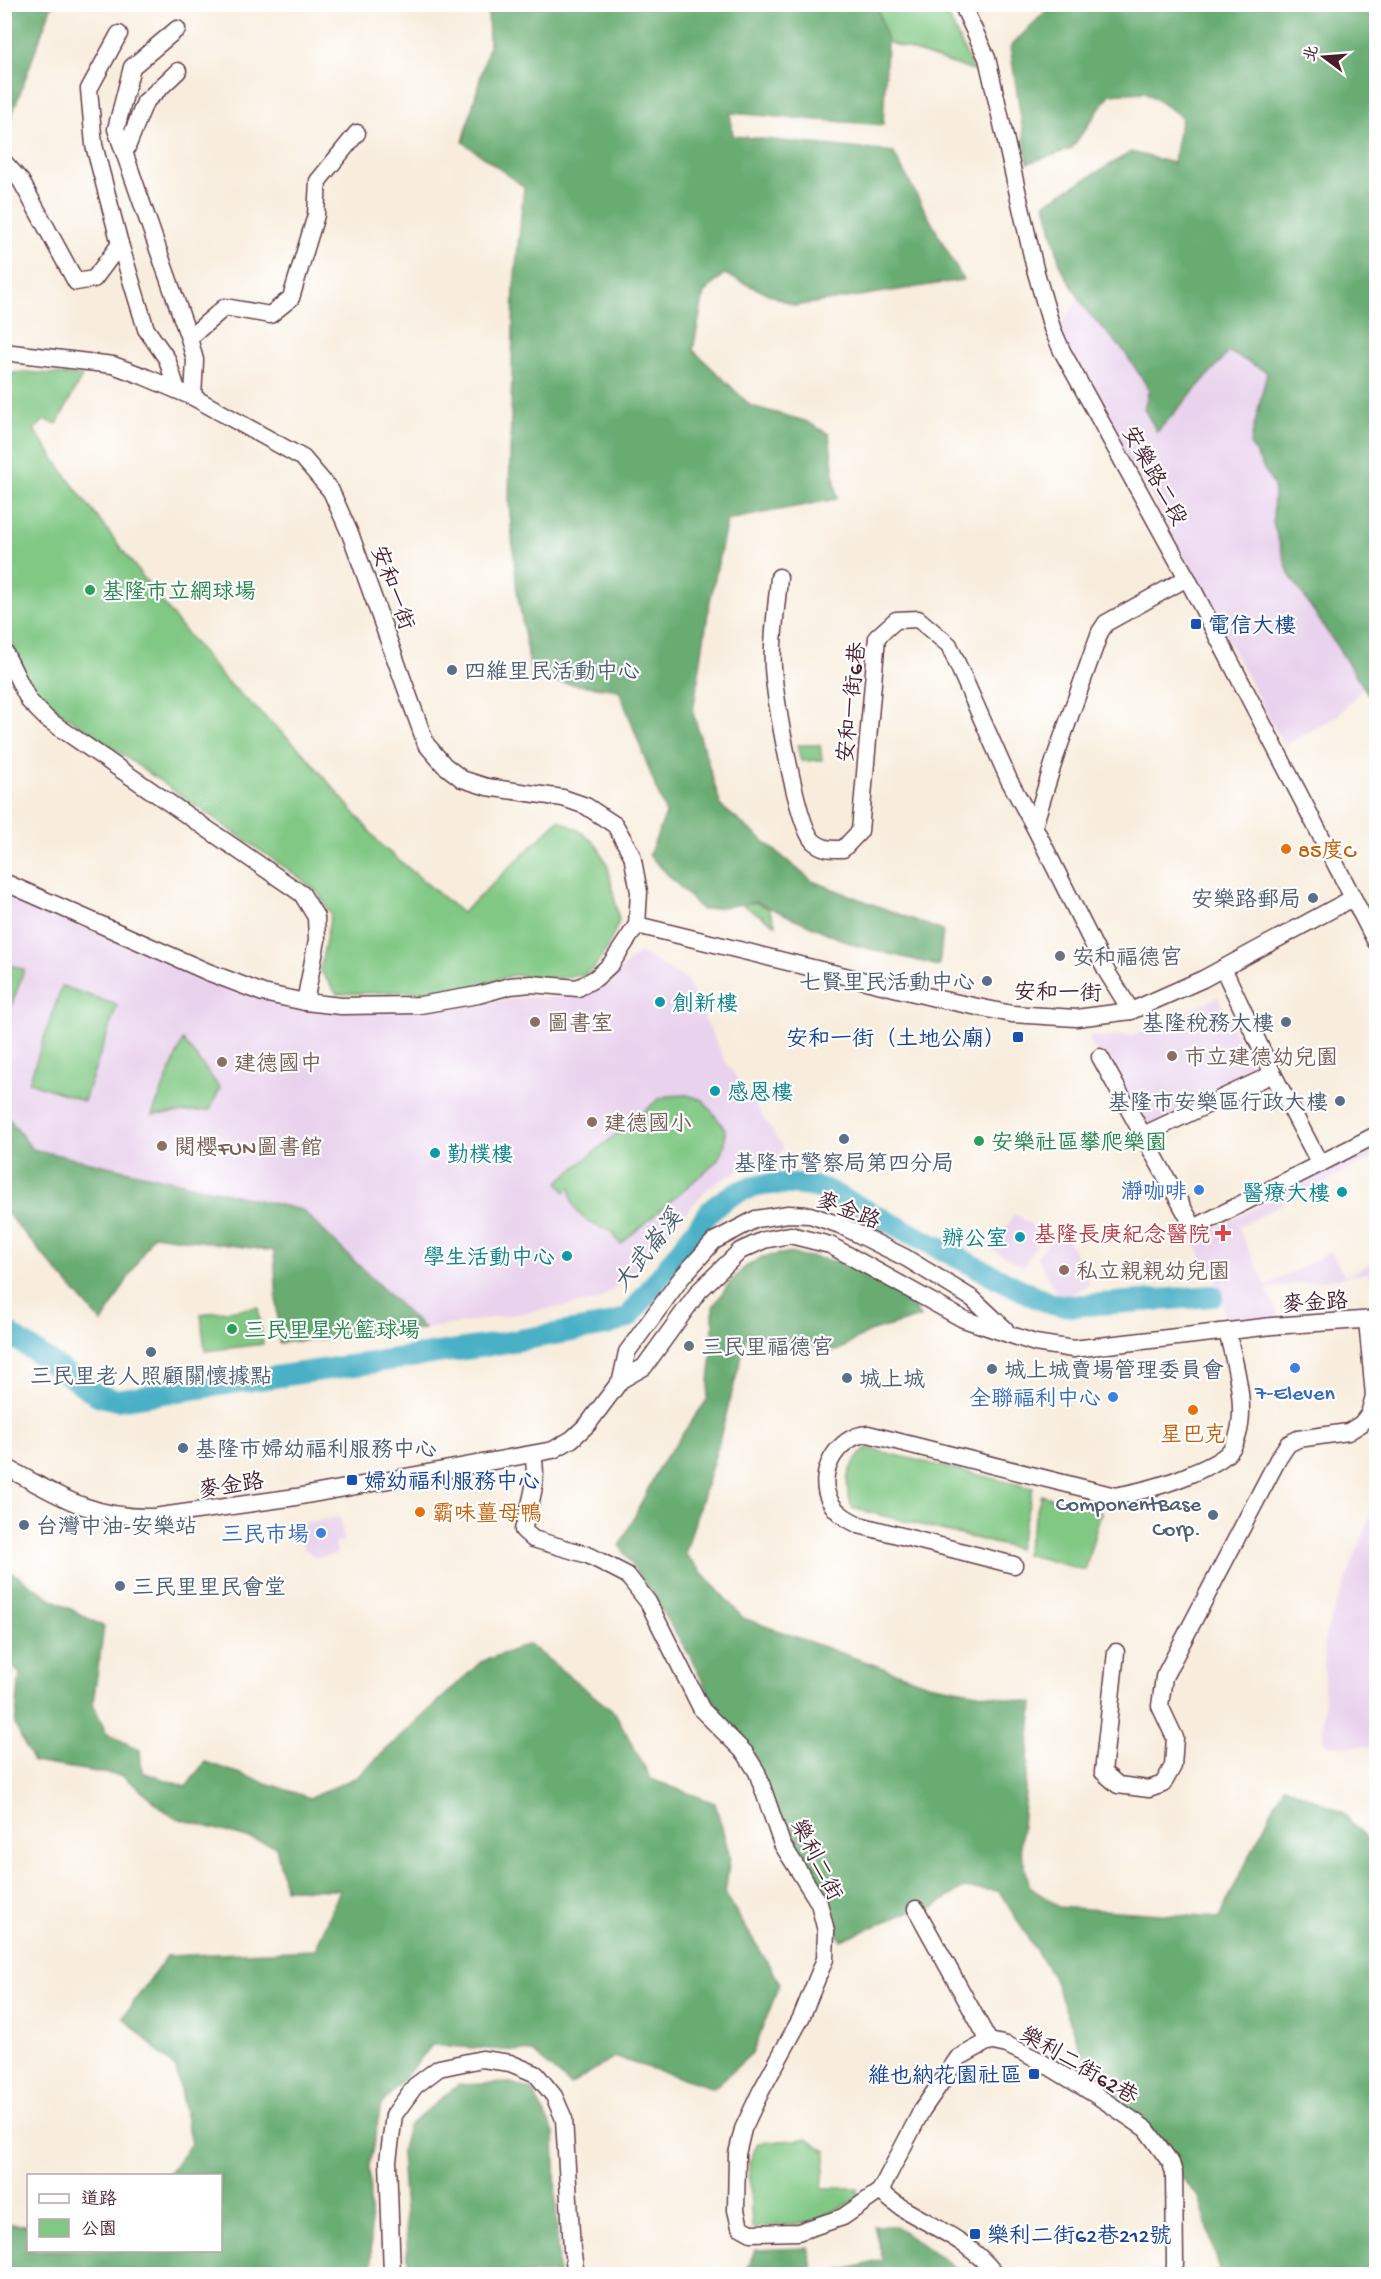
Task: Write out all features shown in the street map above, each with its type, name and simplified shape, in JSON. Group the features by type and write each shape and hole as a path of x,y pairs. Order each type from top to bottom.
{"street":[{"name":"安樂路二段","path":"962,4 987,58 1035,268 1062,351 1187,578 1377,942"},
{"path":"177,29 132,67 116,129 189,338 195,360 193,397"},
{"path":"119,34 89,89 94,145 120,244 146,329 167,359 177,390"},
{"path":"125,152 146,102 178,71"},
{"path":"189,338 225,307 270,315 291,298 316,215 318,181 357,133"},
{"path":"4,162 21,181 76,282 94,279 120,244"},
{"name":"安和一街","path":"4,352 113,366 193,397 303,458 331,491 351,536 426,744 444,765 462,779 487,787 562,798 586,806 615,825 632,855 639,892 637,925 939,999 1012,1014 1076,1018 1131,1011 1223,968 1353,898"},
{"name":"安和一街6巷","path":"779,577 773,668 790,776 800,812 812,840 825,849 843,849 860,831 877,637 896,620 918,619 949,645 1009,780 1107,972 1131,1011"},
{"path":"1034,826 1056,755 1100,632 1106,623 1187,578"},
{"path":"4,651 29,701 47,719 302,894 316,917 317,940 305,1002"},
{"path":"4,882 208,972 263,993 305,1002 341,1006 420,1005 478,995 510,986 531,984 578,988 596,978 611,964 637,925"},
{"path":"1223,968 1273,1074 1320,1164"},
{"path":"1100,1057 1194,1228 1377,1135"},
{"path":"1143,1135 1273,1074"},
{"name":"麥金路","path":"4,1466 59,1496 91,1510 142,1518 219,1509 553,1450 572,1438 605,1404 621,1380 627,1352 682,1277 714,1241 756,1219 788,1214 810,1215 840,1225 906,1258 973,1299 1008,1333"},
{"name":"麥金路","path":"621,1380 644,1366 699,1291 740,1251 764,1240 796,1235 830,1245 963,1319 1035,1343 1073,1349 1372,1319"},
{"path":"895,1280 906,1258"},
{"path":"1116,1652 1103,1772 1118,1785 1149,1789 1163,1784 1173,1766 1175,1738 1160,1706 1164,1677 1278,1459 1288,1444 1298,1438 1348,1432 1362,1424 1369,1414 1374,1396 1372,1319"},
{"path":"1014,1565 859,1525 845,1518 837,1511 826,1493 828,1469 832,1457 848,1439 859,1434 868,1434 1114,1496 1148,1491 1213,1463 1228,1453 1236,1440 1240,1413 1239,1382 1227,1332"},
{"name":"樂利二街","path":"533,1455 537,1472 536,1482 523,1530 533,1539 588,1554 627,1575 648,1602 702,1710 745,1753 757,1772 782,1844 819,1903 826,1931 825,1959 801,2018 760,2091 743,2129 737,2154 736,2210 740,2227 751,2233 798,2232 843,2217 879,2191"},
{"path":"916,1909 989,2042"},
{"name":"樂利二街62巷","path":"879,2191 922,2110 958,2058 989,2042 1006,2045 1038,2060 1146,2129 1171,2163 1174,2173 1176,2264 1174,2274"},
{"path":"392,2274 388,2161 394,2115 415,2086 439,2068 482,2059 510,2063 536,2074 554,2096 564,2119 572,2249 576,2274"},
{"path":"879,2191 905,2210 952,2235 990,2267 995,2274"}],"shaded area":[{"path":"1080,298 1088,311 1124,351 1149,389 1144,409 1229,351 1267,372 1250,444 1274,486 1273,523 1289,574 1364,687 1337,716 1284,746 1136,466 1128,470 1056,330"},
{"path":"4,890 304,1009 460,1005 525,998 576,997 609,981 639,952 687,980 724,1059 783,1147 778,1160 741,1169 709,1187 632,1273 598,1301 424,1329 302,1210 32,1149 5,1112"},
{"name":"市立建德幼兒園","path":"1218,997 1255,1075 1140,1132 1088,1037 1133,1035"},
{"name":"基隆長庚紀念醫院","path":"1376,1147 1376,1156 1238,1227 1266,1286 1331,1252 1345,1276 1376,1262 1376,1289 1376,1311 1225,1327 1221,1291 1192,1240","holes":["1369,1273 1376,1289 1371,1309 1280,1318 1266,1289"]},
{"name":"私立親親幼兒園","path":"1014,1214 1044,1232 1023,1267 993,1250"},
{"name":"私立親親幼兒園","path":"1062,1228 1090,1284 1060,1300 1037,1256"},
{"path":"1376,1500 1376,1747 1327,1745 1323,1738 1325,1635"},
{"name":"三民市場","path":"340,1517 344,1541 335,1543 337,1554 317,1558 303,1548 299,1524"}],"green space":[{"path":"4,5 52,5 5,134"},
{"path":"488,5 877,5 887,42 883,125 730,113 733,136 893,152 963,280 795,306 724,274 704,293 693,350 751,406 805,421 829,434 837,499 727,520 709,606 693,713 721,806 812,881 943,931 939,966 854,945 757,902 702,910 649,855 666,814 619,690 532,679 517,591 509,502 514,286 524,187 463,142 489,46"},
{"path":"877,5 943,5 974,71 887,42"},
{"path":"1052,5 1376,5 1376,711 1371,698 1289,574 1273,523 1274,486 1250,444 1267,372 1229,352 1157,432 1144,409 1149,389 1124,351 1087,311 1061,268 1045,203 1131,152 1173,163 1182,117 1145,92 1110,94 1071,149 1028,163 1010,47"},
{"path":"24,372 82,376 57,424 44,420 34,430 72,484 182,628 225,680 303,752 382,846 462,913 559,820 578,830 597,845 608,867 619,921 607,949 593,969 584,975 559,978 514,975 461,990 337,994 320,970 331,914 318,893 300,878 29,690 5,623 5,374"},
{"path":"797,745 820,745 822,760 801,761"},
{"path":"738,894 768,908 776,925 741,904"},
{"path":"4,963 24,970 5,1024"},
{"path":"62,986 117,1005 84,1101 29,1082"},
{"path":"183,1040 220,1088 210,1110 152,1115"},
{"path":"687,1095 703,1100 725,1129 725,1144 717,1161 621,1244 613,1236 615,1233 598,1227 584,1218 574,1205 571,1188 565,1192 558,1182 659,1099 667,1096"},
{"path":"4,1112 32,1149 302,1210 424,1329 279,1343 274,1251 153,1235 102,1323 5,1211"},
{"path":"787,1253 840,1262 907,1296 920,1317 869,1332 837,1351 748,1332 717,1449 685,1554 743,1618 928,1684 1033,1703 1020,1848 1030,1887 1059,1907 1219,1918 1284,1786 1342,1812 1376,1849 1376,2274 1221,2274 1199,2197 1091,2078 1054,1979 999,1891 963,1888 924,1913 916,1909 841,1940 759,1793 689,1654 620,1546 659,1467 707,1400 713,1344 713,1307 728,1285 744,1268 762,1257"},
{"name":"三民里星光籃球場","path":"258,1307 263,1344 205,1351 201,1314"},
{"path":"866,1448 1033,1488 1018,1549 852,1508 847,1482 848,1475 854,1462"},
{"path":"1041,1495 1101,1512 1085,1570 1025,1554"},
{"path":"5,1568 52,1599 104,1627 93,1703 106,1733 140,1750 142,1772 186,1787 205,1762 310,1798 357,1777 481,1662 529,1644 615,1713 651,1779 715,1803 730,1857 725,1894 780,1983 753,2052 714,2088 614,2057 570,2085 533,2052 432,2045 381,2105 369,2167 372,2274 5,2274 5,2224 27,2225 27,2252 222,2252 222,2174 168,2174 191,2144 176,2069 123,2017 167,1956 315,1950 340,1890 285,1889 276,1846 173,1817 123,1776 33,1762 15,1725 20,1674 5,1658"},
{"path":"511,2083 532,2090 554,2133 558,2274 409,2274 401,2153 408,2126 458,2085"},
{"path":"806,2139 826,2151 822,2188 857,2188 858,2199 810,2223 752,2228 749,2163 758,2143"},
{"path":"874,2226 896,2226 964,2274 829,2274 883,2260"},
{"path":"808,2248 815,2274 745,2274 755,2250"}],"waterway":[{"name":"大武崙溪","path":"4,1330 97,1395 117,1400 485,1346 607,1325 629,1317 711,1210 737,1193 750,1188 778,1184 824,1189 1052,1304 1072,1306 1213,1296"}],"place":[{"name":"基隆市立網球場","path":"90,590"},
{"name":"電信大樓","path":"1196,624"},
{"name":"四維里民活動中心","path":"452,670"},
{"name":"85度C","path":"1286,849"},
{"name":"安樂路郵局","path":"1313,898"},
{"name":"安和福德宮","path":"1060,956"},
{"name":"七賢里民活動中心","path":"987,981"},
{"name":"創新樓","path":"660,1002"},
{"name":"圖書室","path":"535,1022"},
{"name":"基隆稅務大樓","path":"1286,1022"},
{"name":"安和一街（土地公廟）","path":"1018,1037"},
{"name":"市立建德幼兒園","path":"1172,1056"},
{"name":"建德國中","path":"222,1062"},
{"name":"感恩樓","path":"715,1091"},
{"name":"基隆市安樂區行政大樓","path":"1340,1101"},
{"name":"建德國小","path":"592,1122"},
{"name":"基隆市警察局第四分局","path":"844,1139"},
{"name":"安樂社區攀爬樂園","path":"979,1141"},
{"name":"閱櫻FUN圖書館","path":"162,1146"},
{"name":"勤樸樓","path":"435,1153"},
{"name":"瀞咖啡","path":"1199,1190"},
{"name":"醫療大樓","path":"1342,1192"},
{"name":"基隆長庚紀念醫院","path":"1223,1233"},
{"name":"辦公室","path":"1020,1237"},
{"name":"學生活動中心","path":"567,1256"},
{"name":"私立親親幼兒園","path":"1064,1270"},
{"name":"三民里星光籃球場","path":"232,1329"},
{"name":"三民里福德宮","path":"689,1346"},
{"name":"三民里老人照顧關懷據點","path":"151,1352"},
{"name":"7-Eleven","path":"1295,1368"},
{"name":"城上城賣場管理委員會","path":"992,1369"},
{"name":"城上城","path":"847,1378"},
{"name":"全聯福利中心","path":"1113,1397"},
{"name":"星巴克","path":"1193,1410"},
{"name":"基隆市婦幼福利服務中心","path":"183,1448"},
{"name":"婦幼福利服務中心","path":"352,1480"},
{"name":"霸味薑母鴨","path":"420,1512"},
{"name":"ComponentBase Corp.","path":"1213,1515"},
{"name":"台灣中油-安樂站","path":"24,1525"},
{"name":"三民市場","path":"321,1533"},
{"name":"三民里里民會堂","path":"120,1586"},
{"name":"維也納花園社區","path":"1034,2074"},
{"name":"樂利二街62巷212號","path":"975,2234"}]}
